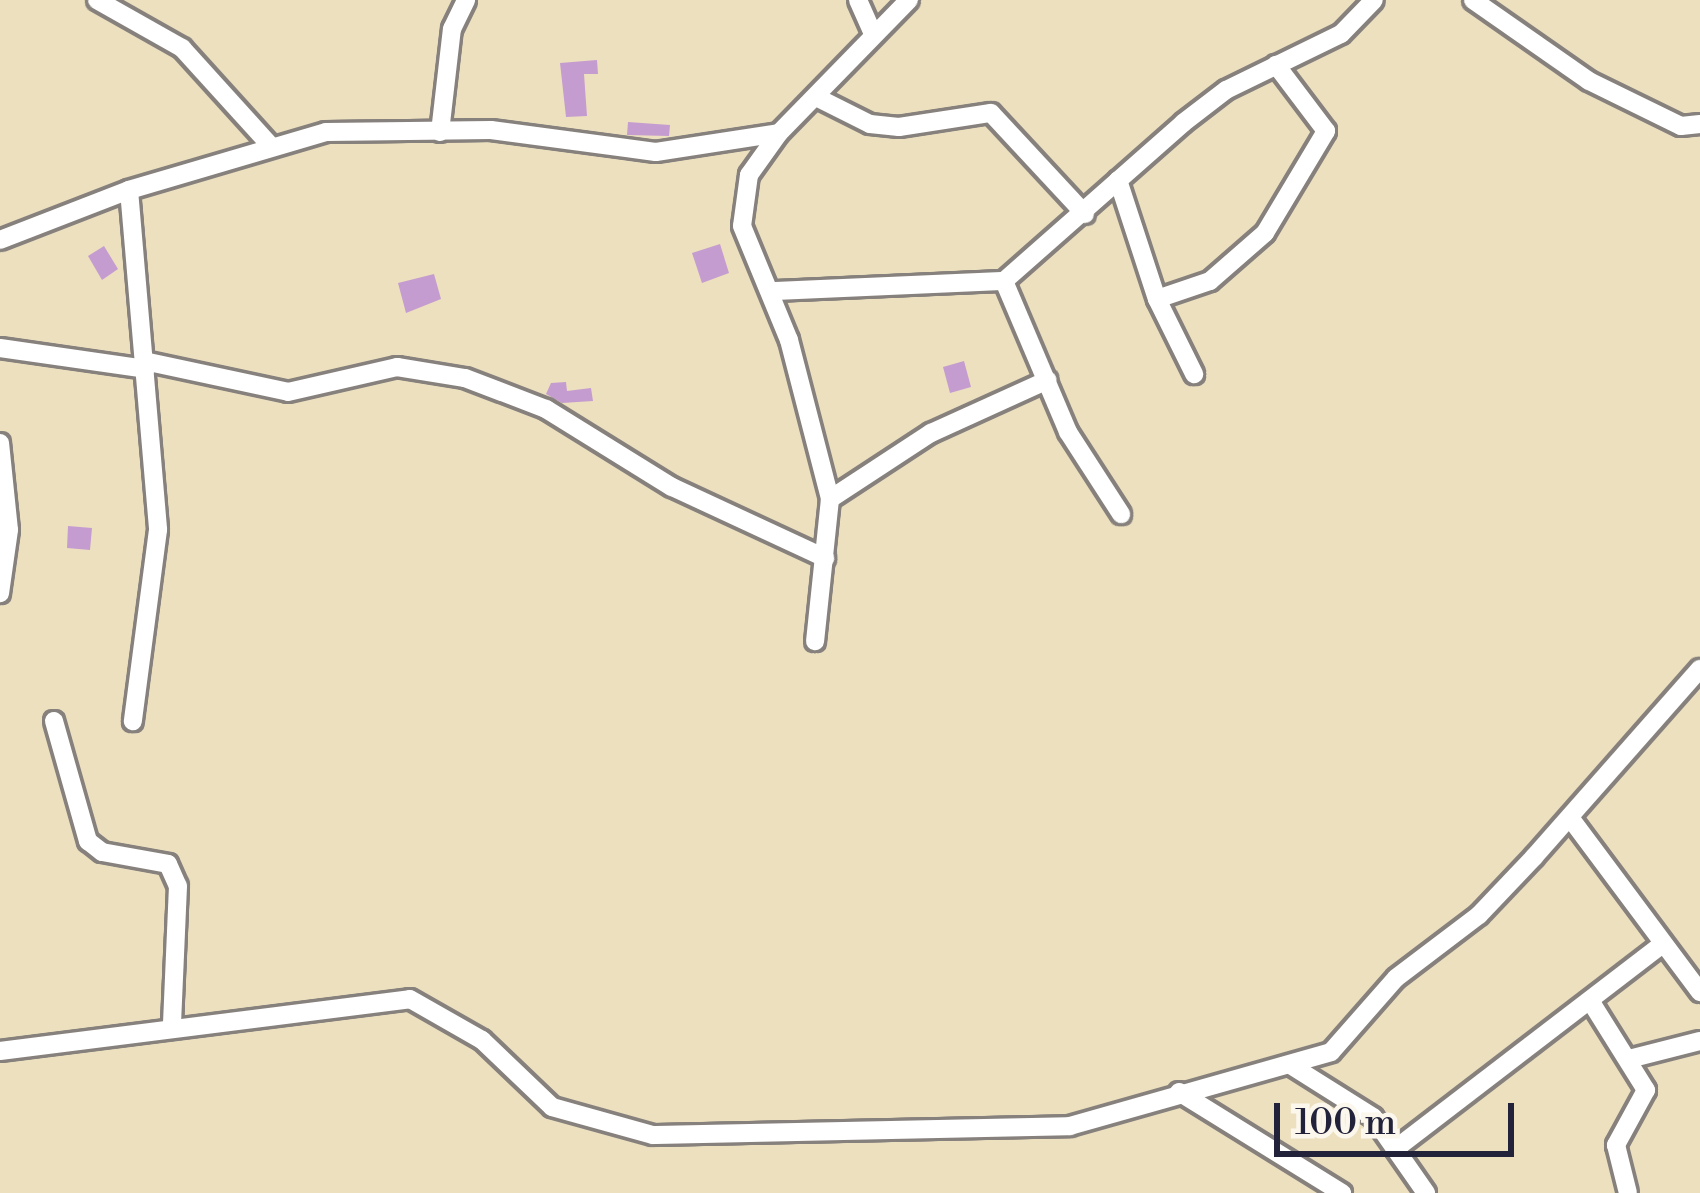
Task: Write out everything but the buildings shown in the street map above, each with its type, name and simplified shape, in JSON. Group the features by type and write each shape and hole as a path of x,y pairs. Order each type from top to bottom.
{"street":[{"path":"97,0 182,48 270,145"},
{"path":"440,132 452,29 466,0"},
{"path":"858,0 872,32"},
{"path":"815,641 830,499 772,291 742,226 741,198 779,133 818,98 872,32 909,0"},
{"path":"772,291 1004,281 1226,90 1341,34 1374,0"},
{"path":"1474,0 1589,81 1681,126 1700,124"},
{"path":"1157,299 1210,280 1265,233 1326,130 1276,65"},
{"path":"818,98 885,126 992,113 1085,214"},
{"path":"0,240 129,190 270,145 365,128 491,130 656,152 779,133"},
{"path":"1118,180 1157,299 1194,374"},
{"path":"129,190 158,530 134,721"},
{"path":"1004,281 1086,467 1121,514"},
{"path":"0,348 145,365 288,392 397,367 465,378 546,409 673,487 825,558"},
{"path":"830,499 931,434 1048,380"},
{"path":"0,443 10,530 0,593"},
{"path":"0,1051 172,1024 410,999 482,1040 552,1107 653,1135 1043,1131 1331,1052 1396,978 1479,915 1571,819 1700,668"},
{"path":"54,722 88,842 102,852 168,864 178,886 172,1024"},
{"path":"1571,819 1660,946 1700,992"},
{"path":"1398,1147 1660,946"},
{"path":"1591,1002 1630,1059 1646,1097 1616,1145 1628,1193"},
{"path":"1630,1059 1700,1041"},
{"path":"1292,1066 1351,1098 1398,1147 1426,1193"},
{"path":"1179,1092 1342,1193"}]}
